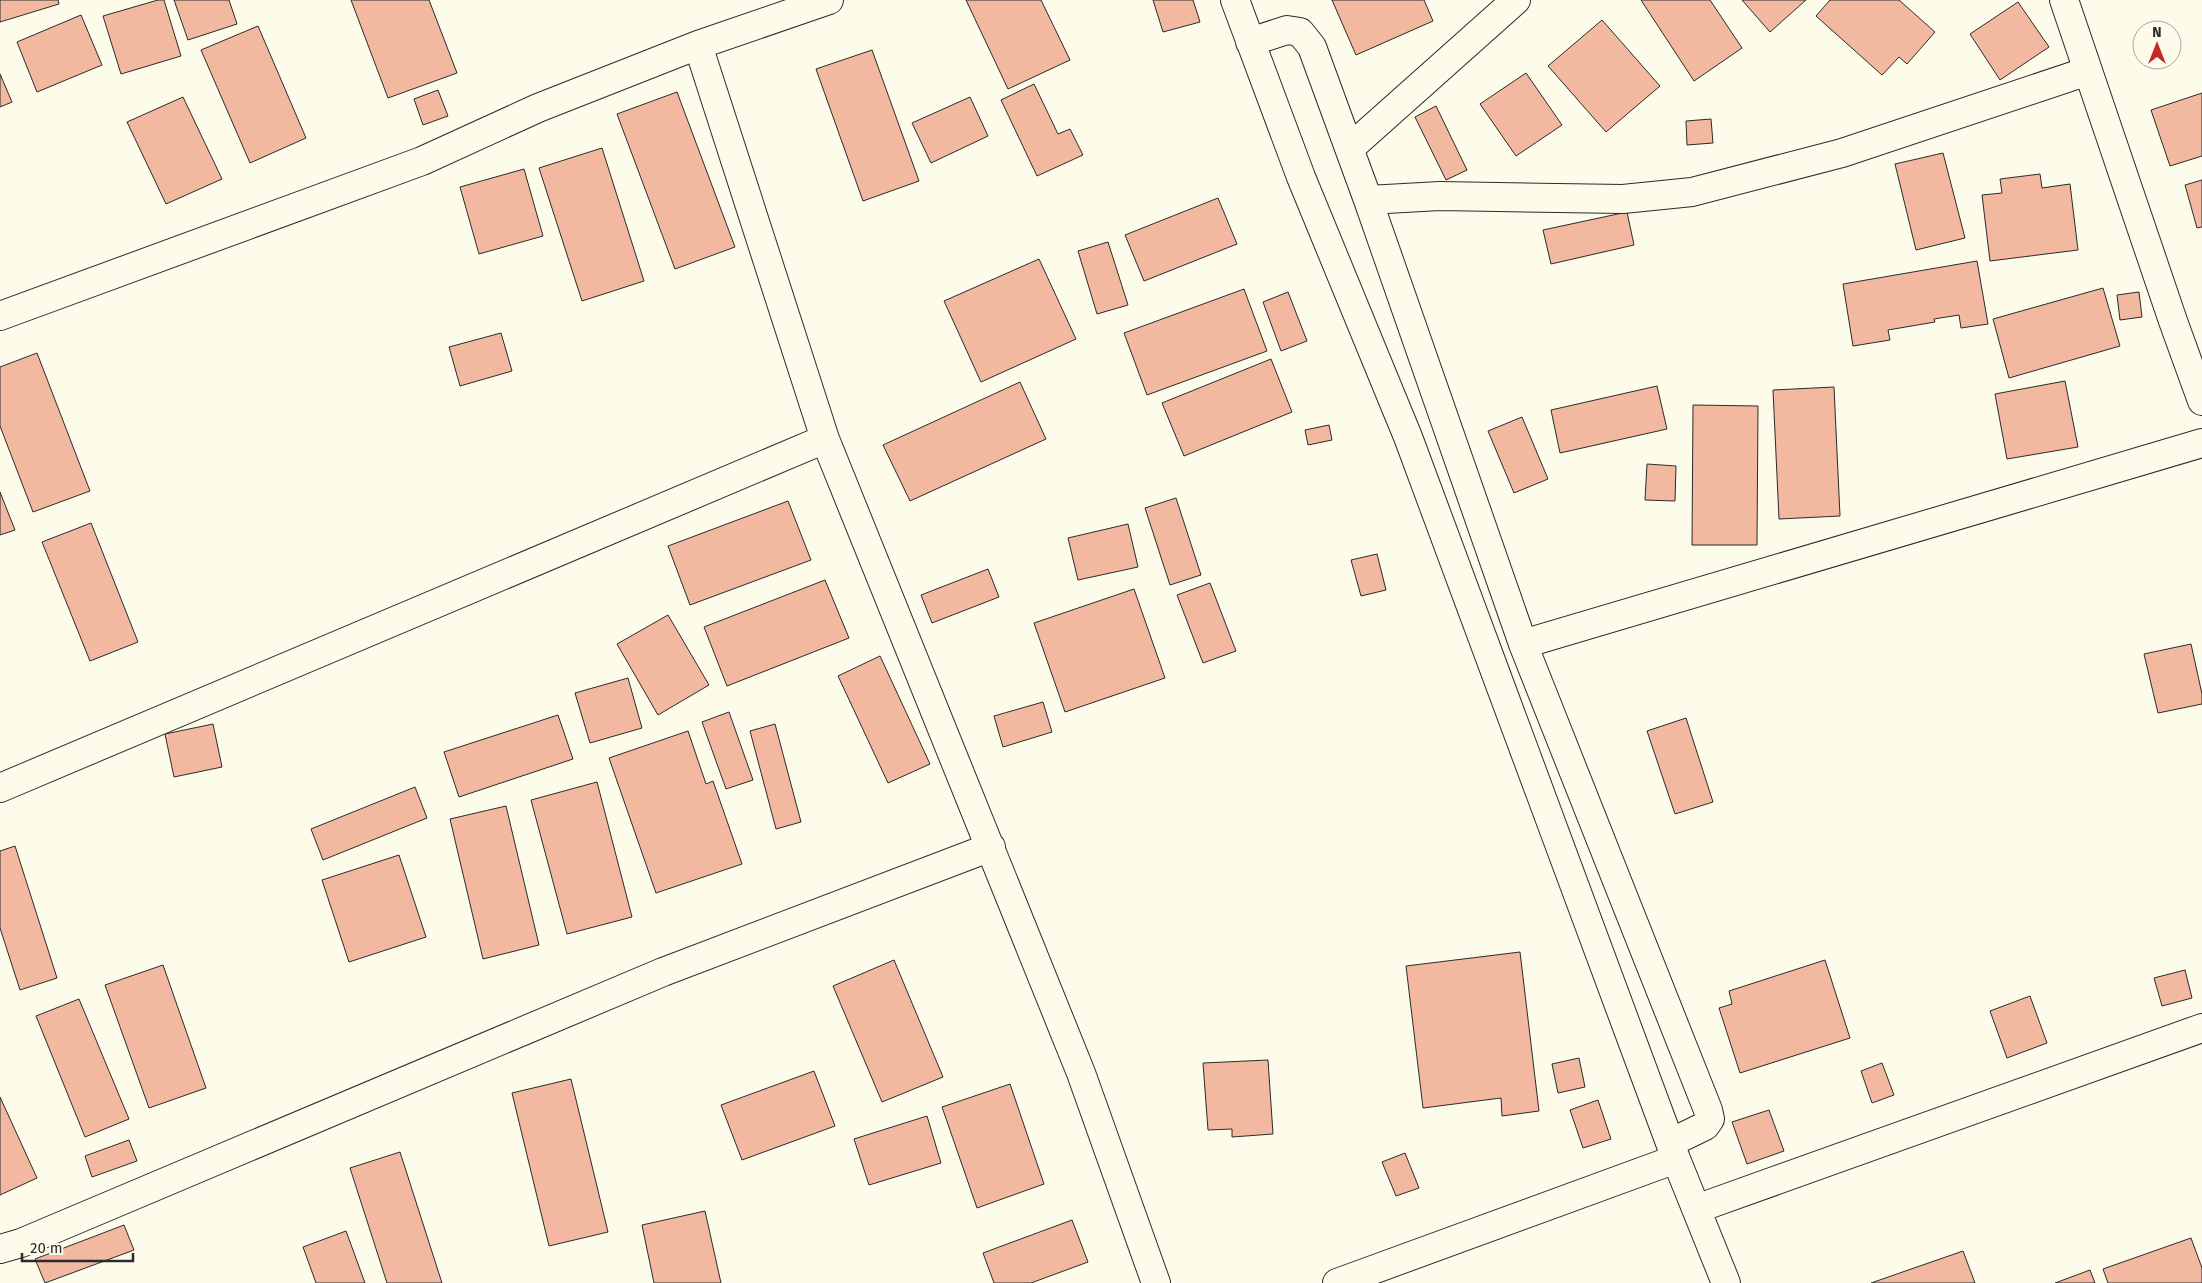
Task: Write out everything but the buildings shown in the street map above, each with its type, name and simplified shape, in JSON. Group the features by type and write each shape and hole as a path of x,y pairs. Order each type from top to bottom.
{"street":[{"path":"0,316 422,161 538,108 698,45 829,0"},
{"path":"1235,0 1301,177 1408,437 1673,1151 1726,1283"},
{"path":"1350,148 1516,0"},
{"path":"2064,0 2202,401"},
{"path":"1250,42 1287,30 1300,32 1312,47 1350,148 1524,644 1710,1119 1705,1126 1673,1151 1337,1283"},
{"path":"698,45 826,438 1081,1073 1156,1283"},
{"path":"1368,200 1440,196 1623,200 1692,192 1842,153 2088,71"},
{"path":"0,788 826,438"},
{"path":"1524,644 2202,443"},
{"path":"0,1249 21,1243 663,972 991,847"},
{"path":"1696,1209 2202,1028"}]}
